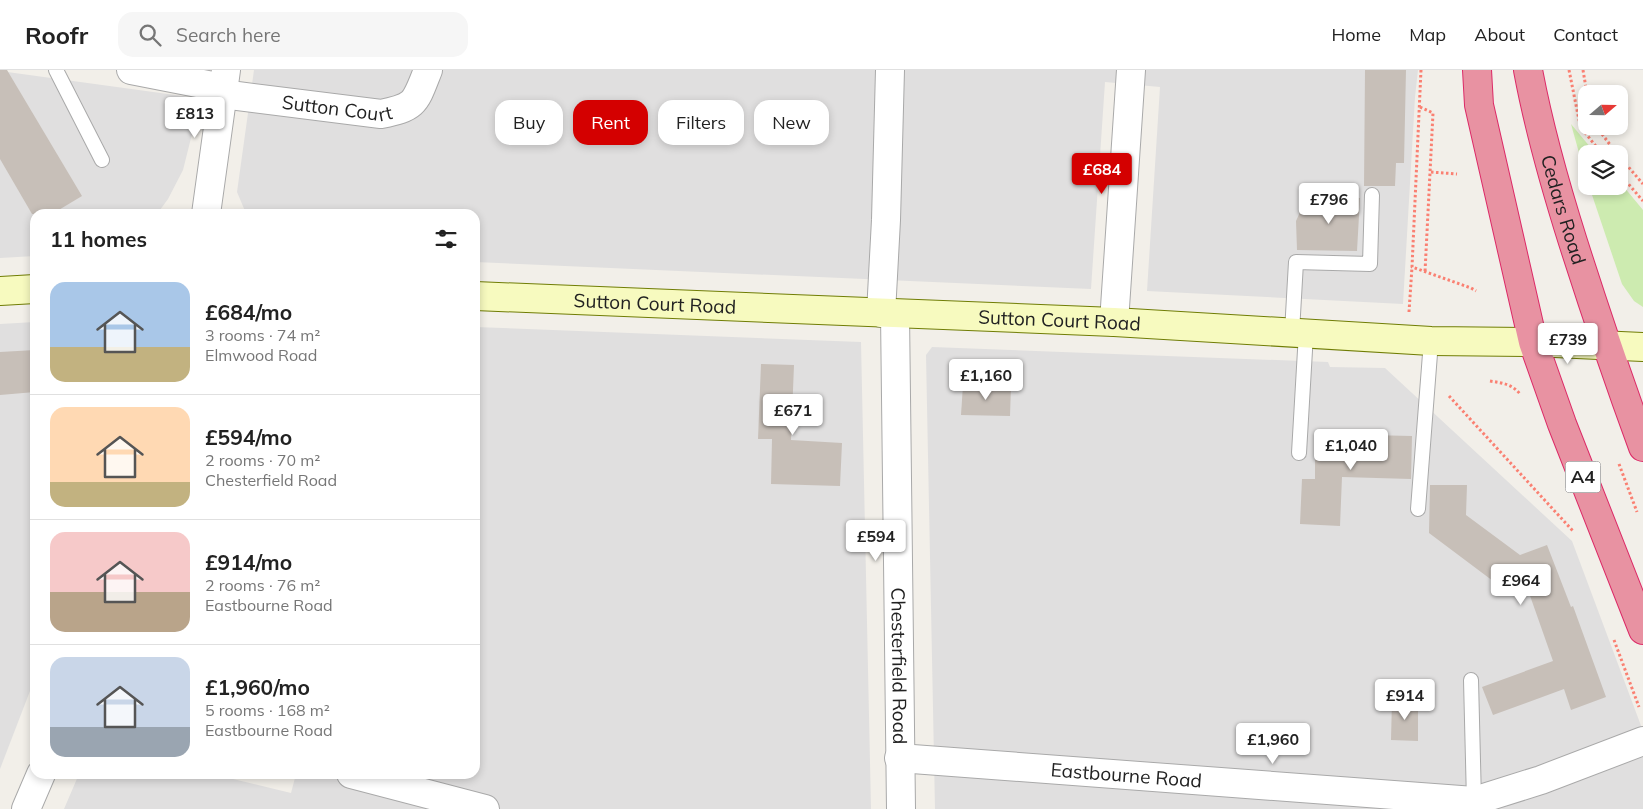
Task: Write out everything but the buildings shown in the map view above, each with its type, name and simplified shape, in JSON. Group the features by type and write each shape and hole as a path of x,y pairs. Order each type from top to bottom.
{"highway":[{"name":"A4","path":"1477,70 1479,105 1533,342 1562,424 1643,630"},
{"name":"Cedars Road","path":"1528,70 1533,100 1550,167 1606,346 1643,447"}],"street":[{"name":"Sutton Court","path":"131,70 224,84 381,114 404,110 413,102 420,92 428,70"},
{"name":"Chesterfield Road","path":"890,70 886,220 901,809"},
{"path":"1114,322 1131,70"},
{"path":"207,209 224,84"},
{"path":"0,291 30,289"},
{"name":"Sutton Court Road","path":"480,296 1114,322 1420,340 1533,342 1643,347"},
{"name":"Eastbourne Road","path":"899,758 1474,801 1541,780 1643,741"},
{"path":"26,809 38,779"},
{"path":"370,779 485,809"}],"lane":[{"path":"56,70 102,160"},
{"path":"1299,453 1299,333 1296,262 1370,264 1372,195"},
{"path":"1418,509 1428,373 1420,340"},
{"path":"1470,680 1474,801"}],"path":[{"path":"1420,340 1412,267 1422,70"},
{"path":"1569,70 1579,120 1595,145"},
{"path":"1583,70 1586,85"},
{"path":"1420,107 1433,113 1425,272"},
{"path":"1603,135 1610,145"},
{"path":"1628,167 1643,184"},
{"path":"1431,172 1457,174"},
{"path":"1628,184 1643,202"},
{"path":"1412,267 1476,291"},
{"path":"1428,373 1576,535"}],"shaded area":[{"path":"254,70 1418,70 1403,304 1147,291 1160,87 1105,82 1091,289 480,262 480,209 244,209 237,192"},
{"path":"0,71 197,98 192,134 183,170 161,209 30,209 30,256 0,258"},
{"path":"30,322 30,691 0,769 0,324"},
{"path":"480,327 861,342 871,809 64,809 77,779 233,779 291,793 295,779 480,779"},
{"path":"932,347 1328,362 1330,367 1385,368 1572,541 1643,731 1643,809 935,809 926,355"}],"green space":[{"path":"1571,124 1578,135 1588,145 1578,145 1578,149"},
{"path":"1628,192 1643,210 1643,307 1634,301 1622,284 1592,195 1628,195"}]}
